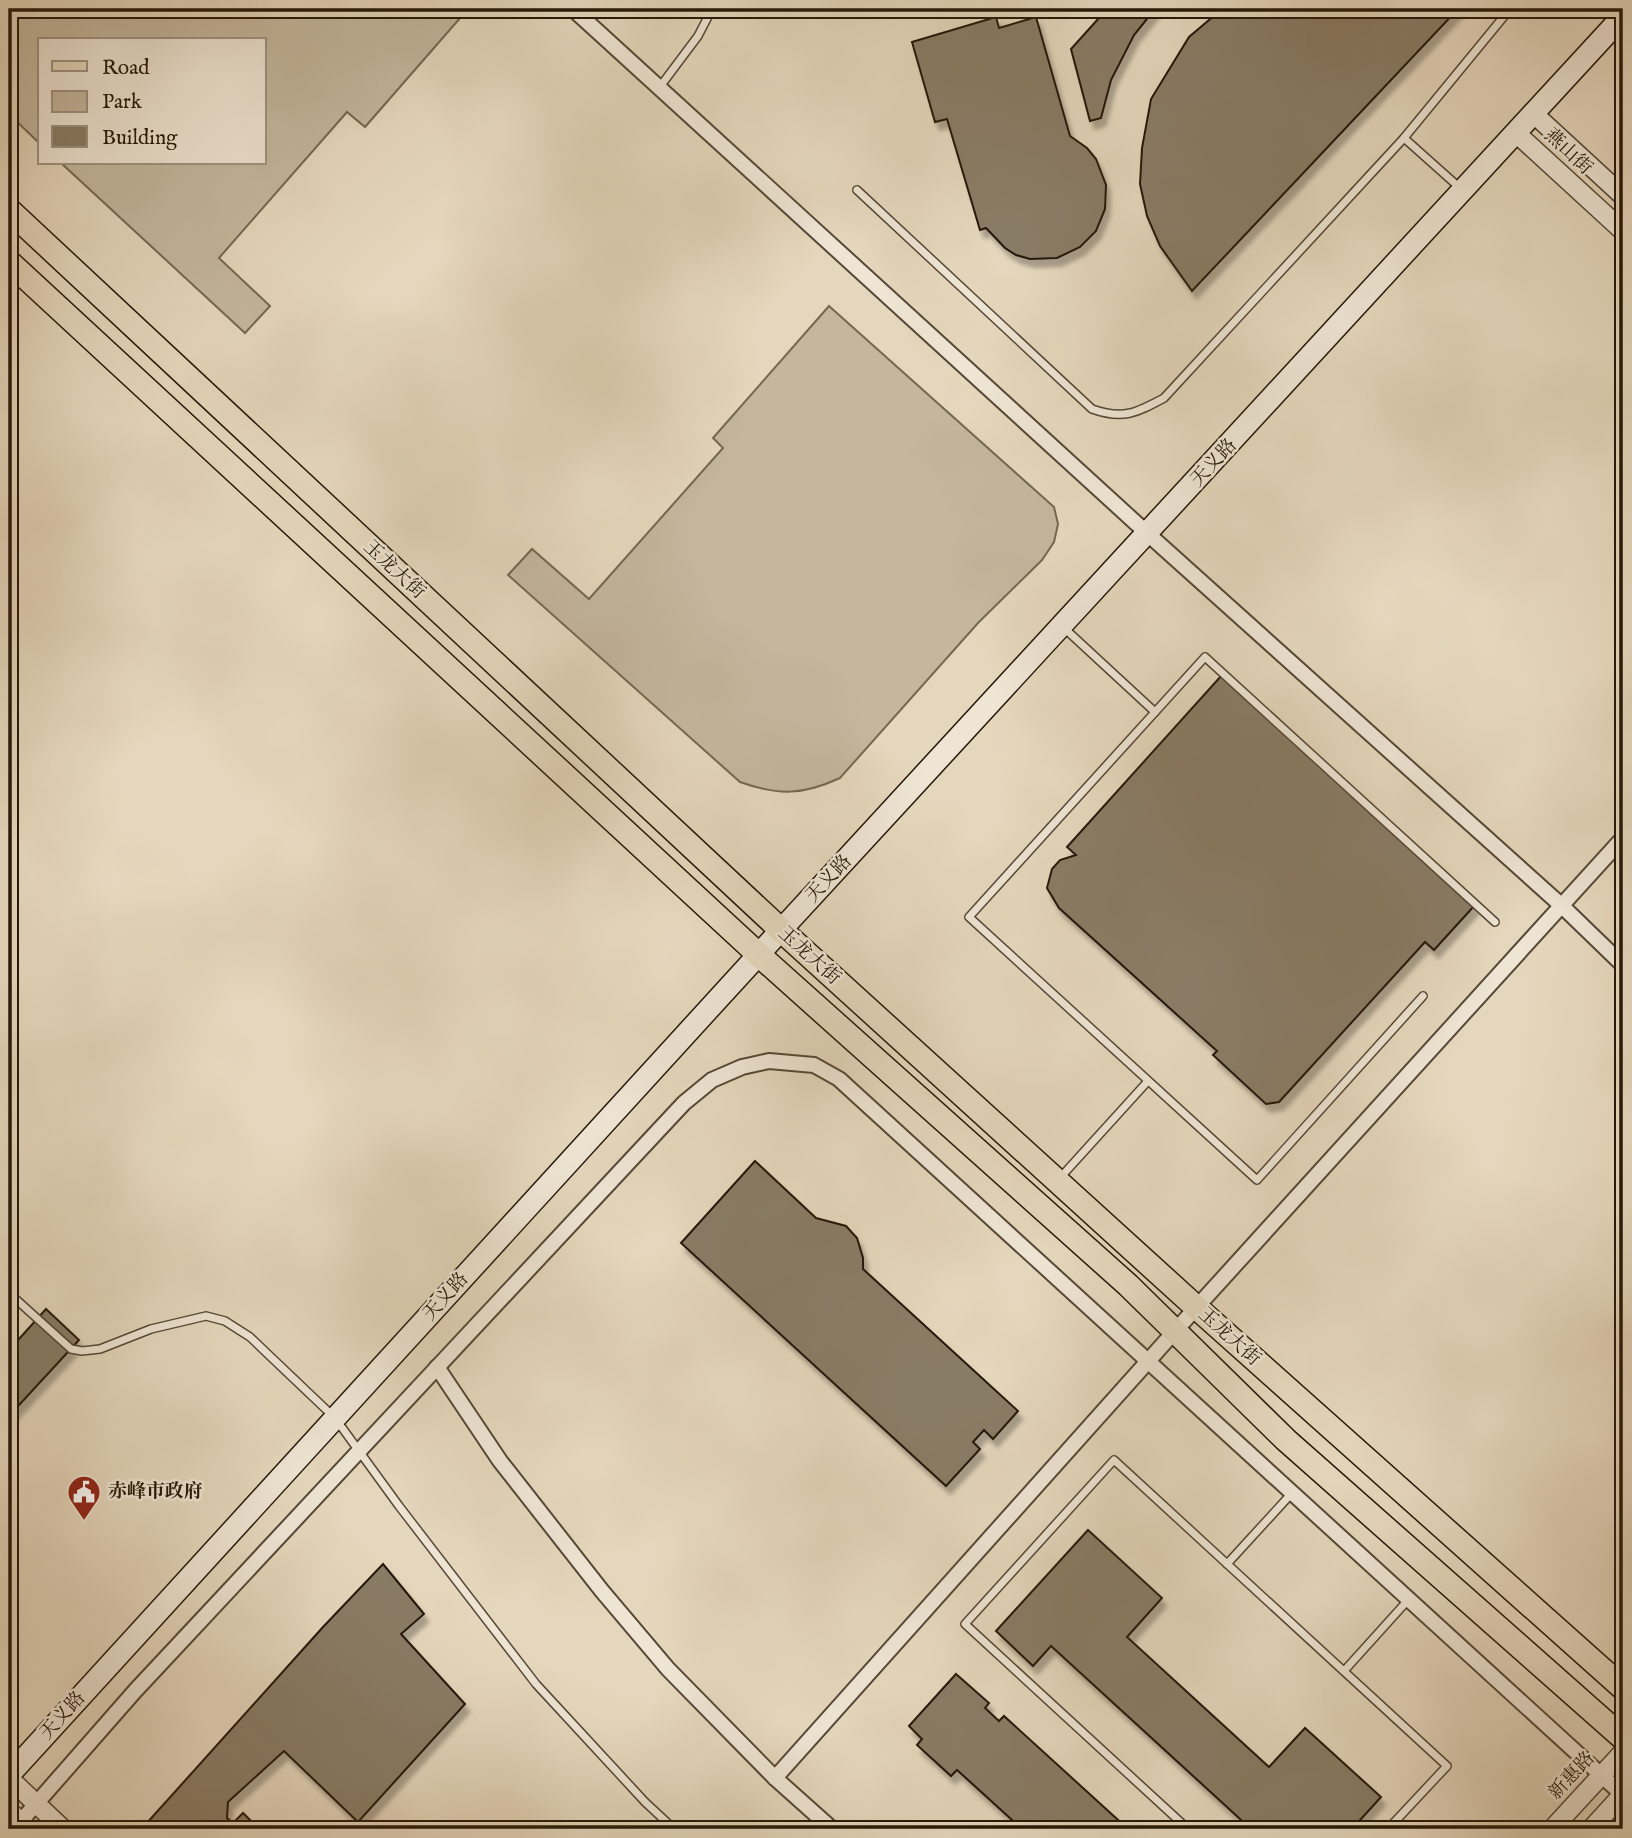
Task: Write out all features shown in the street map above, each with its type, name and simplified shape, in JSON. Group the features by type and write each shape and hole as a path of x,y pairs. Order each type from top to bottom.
{"main road":[{"name":"天义路","path":"9,1777 781,930 1623,16"},
{"name":"玉龙大街","path":"9,209 781,930 1197,1308 1623,1688"},
{"name":"玉龙大街","path":"9,262 759,955 1128,1285 1286,1440 1623,1738"}],"street":[{"path":"573,9 1148,534 1562,906 1623,965"},
{"name":"燕山街","path":"1534,114 1623,195"},
{"name":"燕山街","path":"1516,133 1623,231"},
{"path":"775,1778 1175,1331 1623,838"},
{"path":"18,1823 135,1691 684,1103 712,1080 741,1066 769,1061 814,1065 839,1079 1602,1775 1623,1795 1591,1829"},
{"path":"437,1367 500,1461 602,1591 668,1669 775,1778 832,1829"},
{"name":"新惠路","path":"1552,1829 1623,1752"},
{"path":"9,1777 63,1829"}],"lane":[{"path":"659,88 698,36 712,9"},
{"path":"857,190 1092,409 1113,416 1142,410 1164,398 1404,138 1510,9"},
{"path":"1404,138 1463,191"},
{"path":"1062,627 1155,712"},
{"path":"1423,996 1256,1180 969,917 1205,657 1495,922"},
{"path":"1057,1181 1148,1081"},
{"path":"9,1293 71,1349 100,1349 151,1329 206,1316 225,1321 250,1337 335,1419 536,1684 674,1829"},
{"path":"1188,1829 965,1624 1114,1460 1447,1766 1388,1829"},
{"path":"1227,1564 1292,1493"},
{"path":"1344,1671 1409,1600"}],"green space":[{"path":"9,9 468,9 365,127 347,112 219,258 270,306 245,333 62,164 266,164 266,38 38,38 38,142 9,114"},
{"path":"829,306 1054,507 1058,524 1054,542 1042,560 978,623 840,778 814,788 791,792 767,790 740,782 508,575 532,549 589,599 723,448 713,438"}],"building":[{"path":"1107,9 1155,9 1134,35 1111,80 1101,118 1090,121 1071,49"},
{"path":"1222,9 1458,9 1192,291 1160,246 1147,216 1140,184 1142,148 1151,99 1189,37"},
{"path":"996,17 999,28 1036,17 1070,136 1087,148 1096,159 1106,185 1105,209 1096,231 1080,247 1057,258 1030,259 1016,255 1005,248 986,228 980,230 947,119 935,122 912,42"},
{"path":"1222,675 1475,905 1434,950 1425,942 1279,1102 1266,1104 1213,1055 1217,1051 1059,908 1047,888 1052,869 1060,860 1076,855 1067,847"},
{"path":"755,1161 816,1218 846,1226 857,1238 863,1269 1018,1411 993,1439 984,1430 973,1442 980,1449 946,1486 681,1243"},
{"path":"46,1309 79,1340 9,1416 9,1330 19,1339"},
{"path":"1088,1530 1162,1598 1127,1637 1269,1767 1305,1728 1381,1797 1352,1829 1251,1829 1051,1646 1033,1666 996,1631"},
{"path":"383,1564 424,1614 401,1634 465,1704 358,1822 284,1751 228,1802 227,1818 233,1823 243,1813 259,1829 152,1829 146,1824 323,1627"},
{"path":"956,1674 989,1703 985,1708 999,1721 1004,1716 1128,1829 1022,1829 957,1770 951,1776 917,1745 922,1739 909,1726"}],"place":[{"name":"赤峰市政府","path":"84,1522"}]}
